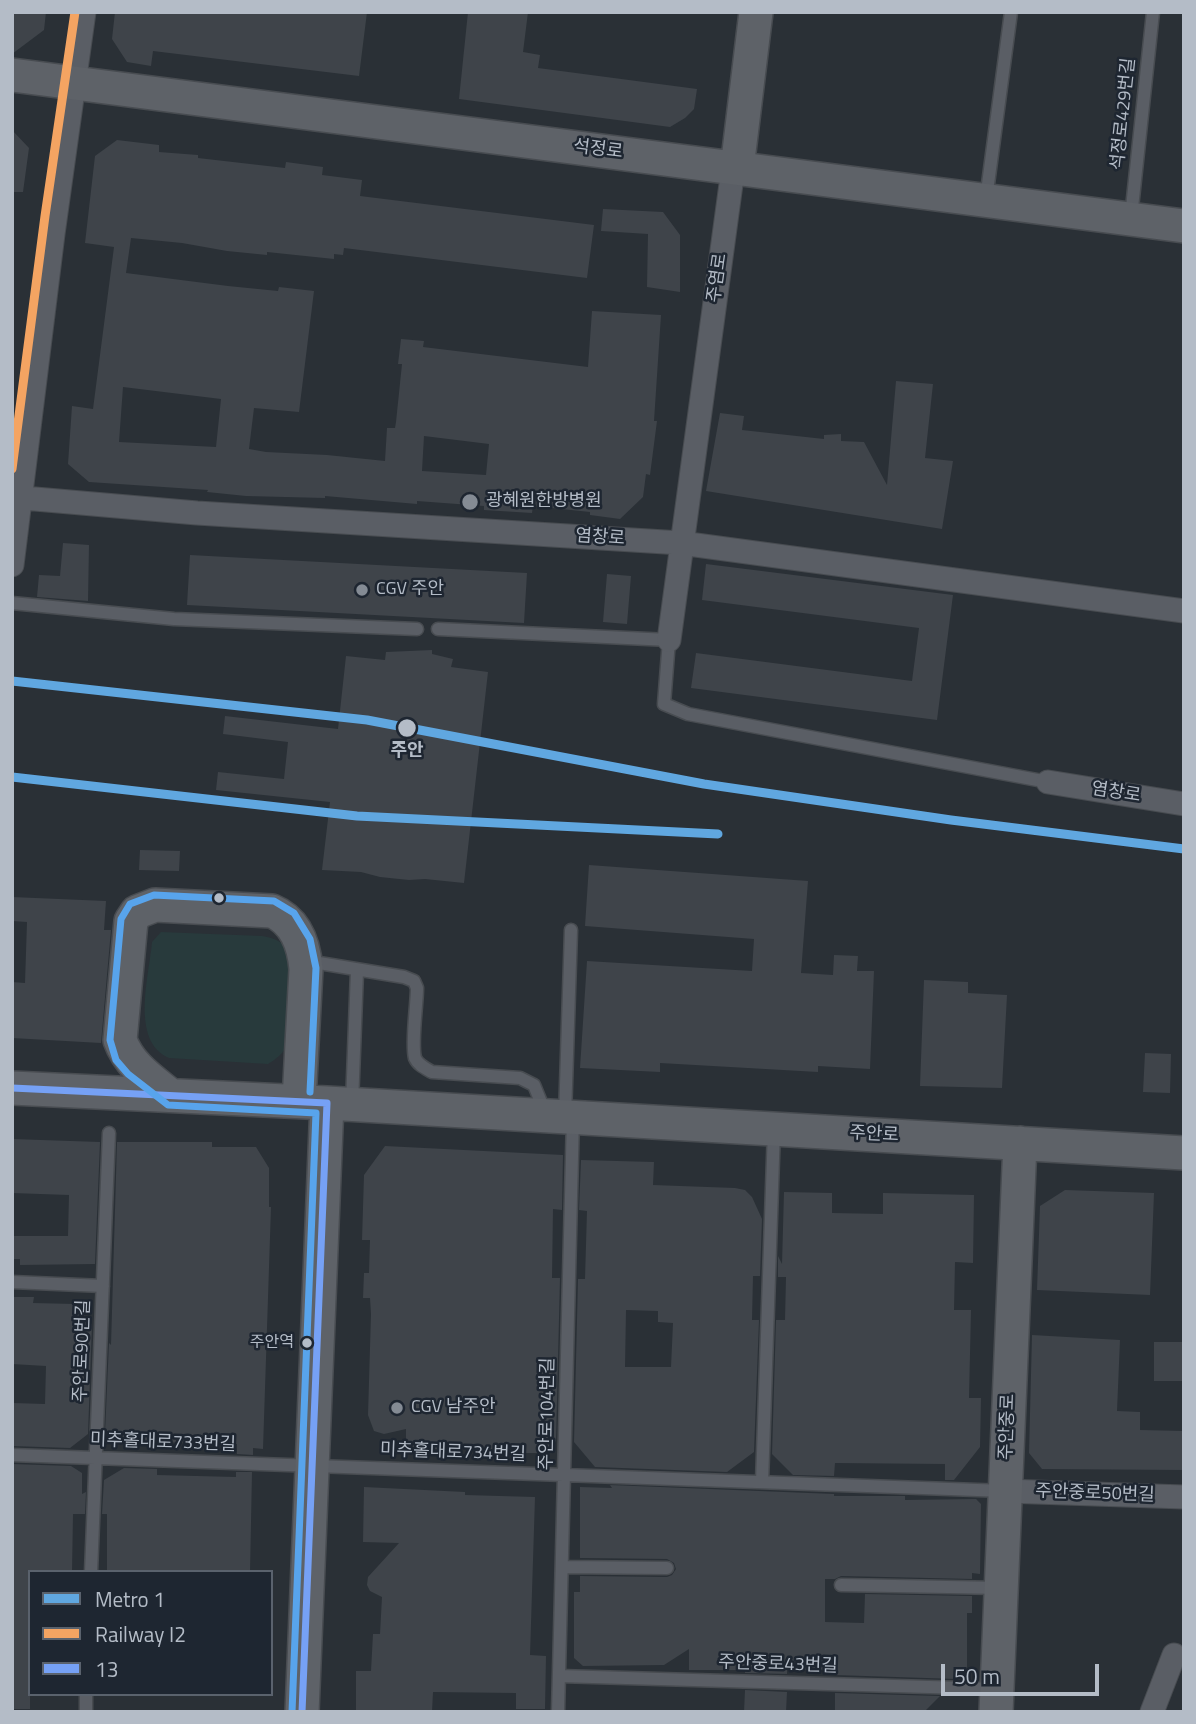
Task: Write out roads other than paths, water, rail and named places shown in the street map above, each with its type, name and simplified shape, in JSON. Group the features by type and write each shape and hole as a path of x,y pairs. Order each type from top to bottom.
{"main road":[{"name":"주염로","path":"737,168 756,12"},
{"name":"석정로","path":"12,75 1184,226"},
{"path":"170,1095 125,1055 120,1040 131,921 137,912 155,905 272,911 283,916 295,930 304,948 326,1103 302,1712"},
{"name":"주안로","path":"12,1088 561,1116 1184,1153"},
{"name":"주안중로","path":"996,1701 1020,1143"}],"street":[{"path":"12,565 16,498 84,12"},
{"name":"주염로","path":"669,640 731,184 737,168"},
{"name":"염창로","path":"16,498 197,513 681,543 1184,611"},
{"name":"염창로","path":"1048,782 1184,804"},
{"name":"주안중로50번길","path":"1005,1491 1184,1497"},
{"path":"1152,1712 1174,1655"}],"lane":[{"path":"986,200 1011,12"},
{"name":"석정로429번길","path":"1131,219 1153,12"},
{"path":"12,603 174,619 417,629"},
{"path":"438,629 669,640 664,704 688,714 1048,782"},
{"path":"561,1116 571,930"},
{"path":"305,960 414,981 418,988 414,1048 415,1059 420,1066 432,1072 520,1078 534,1085 561,1116"},
{"path":"326,1103 357,971"},
{"name":"주안로104번길","path":"558,1712 564,1475 561,1116"},
{"path":"762,1482 774,1129"},
{"name":"주안로90번길","path":"91,1570 109,1133"},
{"path":"12,1282 103,1286"},
{"name":"미추홀대로733번길","path":"12,1455 312,1466"},
{"name":"미추홀대로734번길","path":"312,1466 1005,1491"},
{"path":"562,1567 667,1568"},
{"path":"841,1585 1001,1588"},
{"name":"주안중로43번길","path":"559,1676 996,1701"}],"metro line":[{"name":"1","path":"12,681 367,720 704,784 951,820 1184,849"},
{"name":"1","path":"12,777 357,816 718,834"}],"rail line":[{"name":"I2","path":"12,469 75,12"}],"place":[{"name":"광혜원한방병원","path":"470,502"},
{"name":"CGV 주안","path":"362,590"},
{"name":"주안","path":"407,728"},
{"name":"주안역","path":"307,1343"},
{"name":"CGV 남주안","path":"397,1408"}]}
